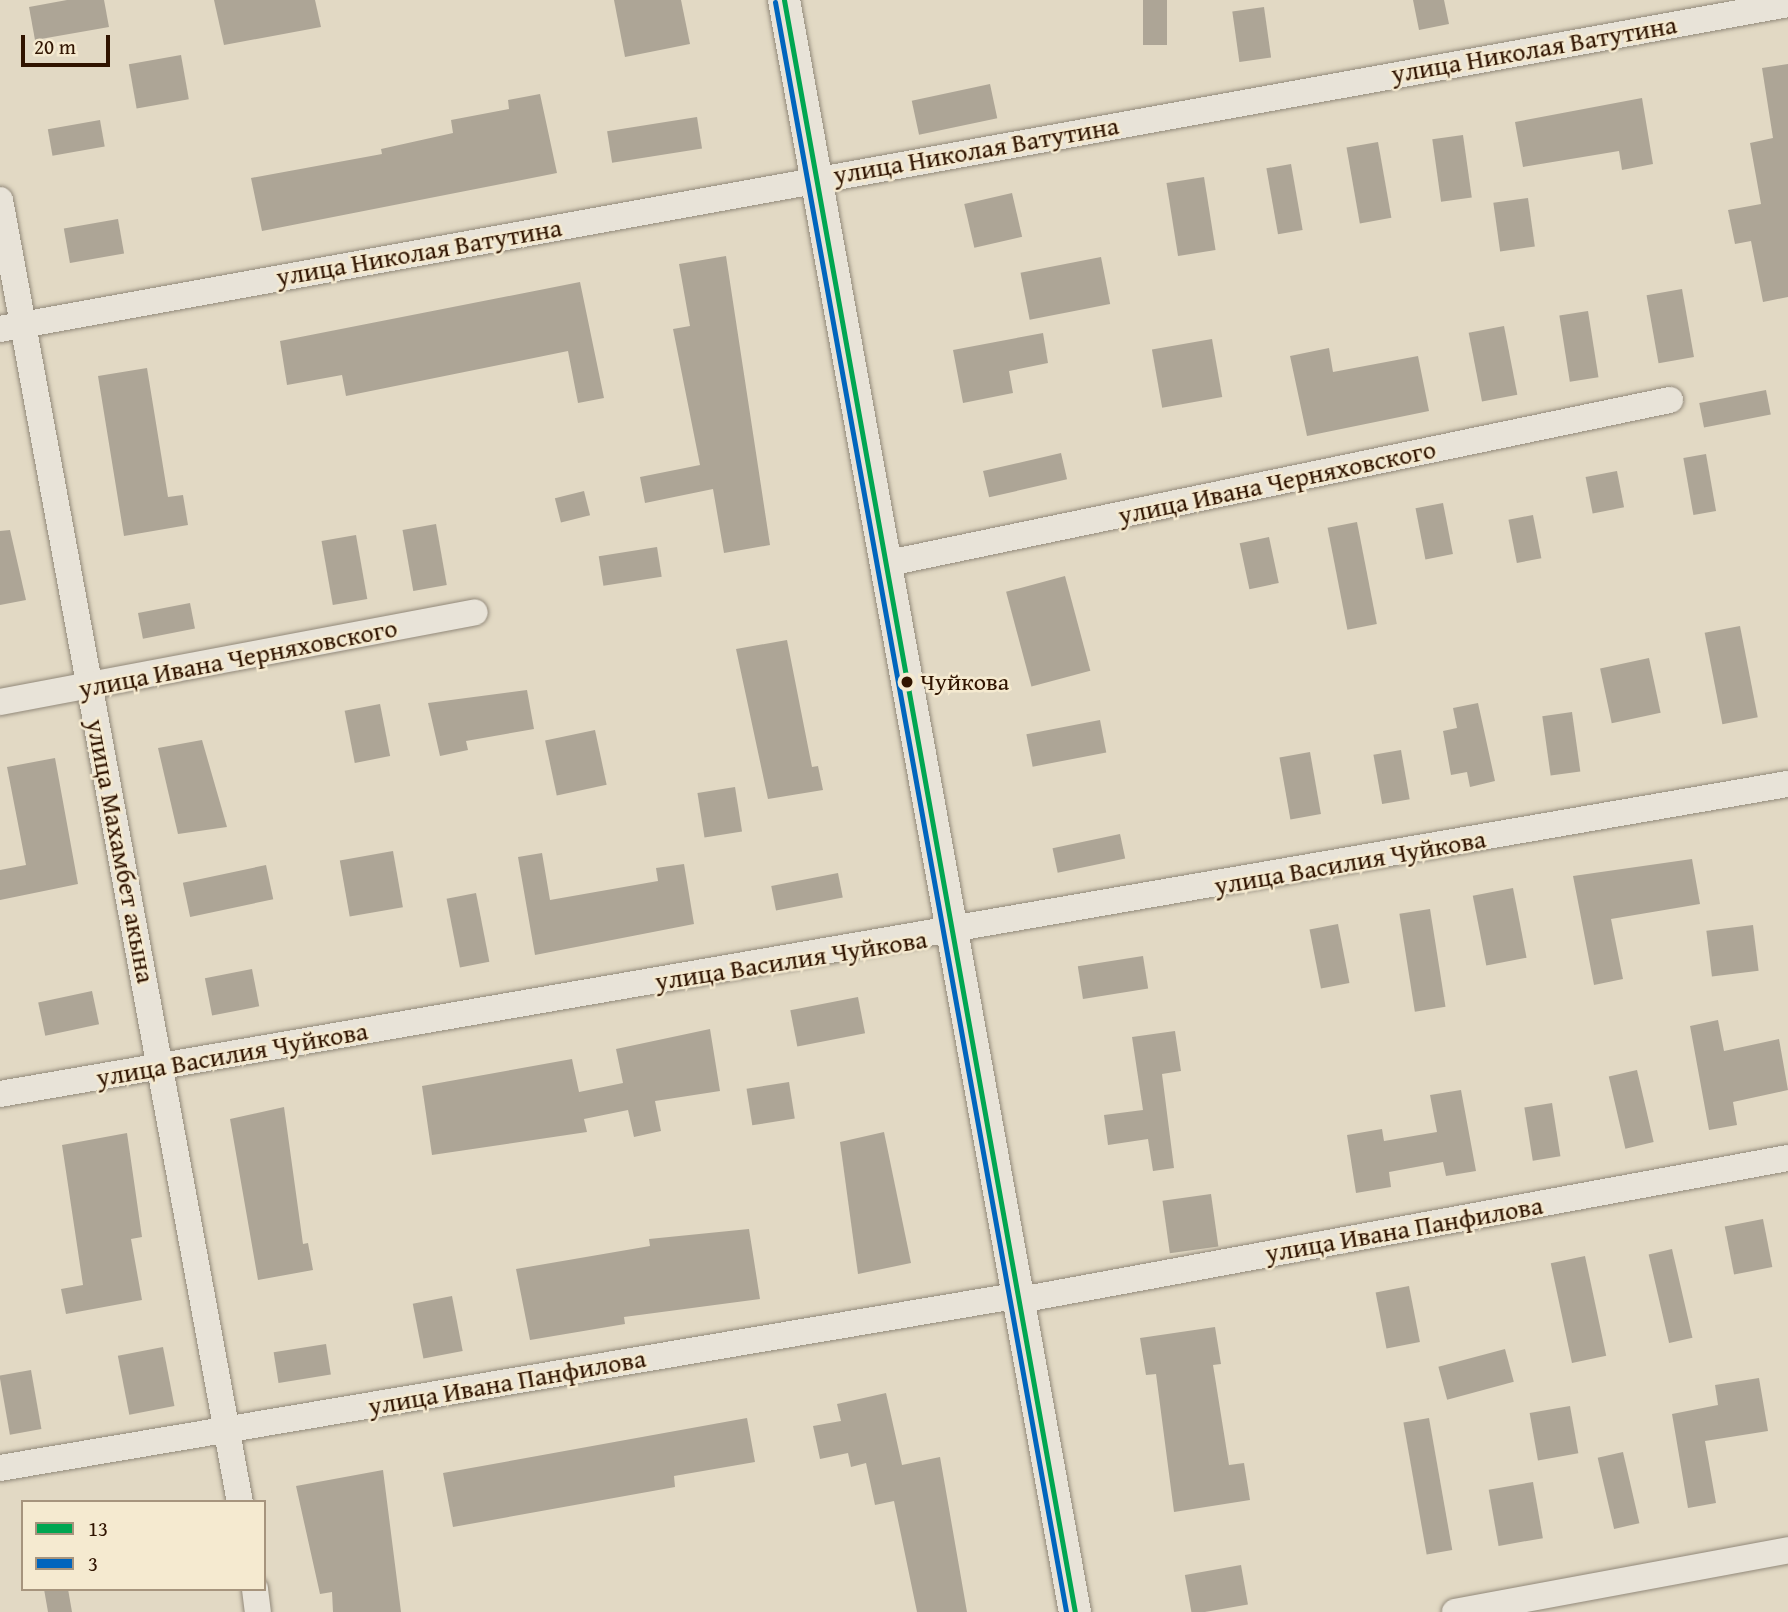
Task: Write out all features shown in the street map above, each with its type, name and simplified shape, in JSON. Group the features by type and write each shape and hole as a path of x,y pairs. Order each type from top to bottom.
{"street":[{"path":"785,0 884,565 954,933 1075,1612"},
{"name":"улица Николая Ватутина","path":"11,327 817,178 1788,4"},
{"name":"улица Махамбет акына","path":"0,200 11,327 89,687 162,1065 240,1500"},
{"name":"улица Ивана Черняховского","path":"884,565 1670,400"},
{"name":"улица Ивана Черняховского","path":"0,702 475,611"},
{"name":"улица Василия Чуйкова","path":"0,1094 954,933 1788,784"},
{"name":"улица Ивана Панфилова","path":"0,1468 1017,1298 1788,1158"},
{"path":"1455,1612 1788,1550"},
{"path":"254,1591 258,1612"}],"building":[{"path":"67,0 104,0 109,27 35,40 29,7"},
{"path":"214,0 315,0 321,27 224,45"},
{"path":"614,0 681,0 690,44 625,57"},
{"path":"1143,0 1167,0 1167,45 1143,45"},
{"path":"1413,0 1444,0 1449,24 1419,30"},
{"path":"1264,7 1271,58 1239,62 1232,11"},
{"path":"181,55 189,99 137,109 129,64"},
{"path":"1788,64 1788,297 1763,302 1751,241 1735,244 1728,210 1761,204 1750,143 1773,138 1762,68"},
{"path":"990,84 997,118 919,135 912,101"},
{"path":"540,94 557,173 262,231 251,178 382,154 381,149 453,133 451,120 509,109 508,100"},
{"path":"1642,98 1653,164 1622,170 1619,151 1523,167 1515,122"},
{"path":"697,117 702,149 612,163 607,131"},
{"path":"100,120 105,147 52,156 48,129"},
{"path":"1463,135 1472,197 1441,202 1432,139"},
{"path":"1378,142 1391,218 1360,223 1346,148"},
{"path":"1291,164 1303,230 1278,234 1266,168"},
{"path":"1204,177 1216,250 1178,256 1166,183"},
{"path":"1012,193 1022,237 974,248 964,204"},
{"path":"1528,198 1535,247 1500,251 1493,203"},
{"path":"118,219 124,253 70,263 64,229"},
{"path":"726,256 770,545 724,553 713,489 645,503 640,477 700,465 673,329 690,326 679,264"},
{"path":"1101,257 1110,304 1030,320 1021,273"},
{"path":"580,282 604,398 578,403 568,351 346,396 342,375 287,385 280,341"},
{"path":"1682,289 1694,357 1659,363 1647,295"},
{"path":"1588,311 1598,377 1570,382 1559,316"},
{"path":"1504,326 1517,395 1482,402 1469,333"},
{"path":"1043,333 1048,363 1009,371 1013,393 963,403 953,350"},
{"path":"1212,339 1222,397 1162,408 1152,350"},
{"path":"1329,348 1333,372 1418,356 1429,411 1307,436 1290,356"},
{"path":"147,368 168,497 183,495 188,525 124,536 98,376"},
{"path":"1766,390 1771,415 1704,428 1699,403"},
{"path":"1061,453 1067,479 989,497 983,471"},
{"path":"1706,454 1716,511 1693,515 1683,458"},
{"path":"1617,471 1624,507 1593,513 1586,477"},
{"path":"584,491 590,515 561,523 555,498"},
{"path":"1443,503 1453,554 1425,559 1416,508"},
{"path":"1533,515 1541,558 1517,563 1508,520"},
{"path":"1357,522 1377,624 1347,630 1328,528"},
{"path":"436,524 447,585 413,591 403,530"},
{"path":"10,530 26,600 0,605 0,531"},
{"path":"356,535 367,599 333,605 322,541"},
{"path":"1269,537 1279,583 1249,589 1240,543"},
{"path":"657,547 662,577 603,586 599,556"},
{"path":"1065,576 1090,671 1031,686 1006,592"},
{"path":"190,603 195,629 143,639 138,613"},
{"path":"1740,626 1758,717 1722,724 1705,633"},
{"path":"787,640 812,767 818,766 823,790 768,799 736,649"},
{"path":"1649,658 1661,713 1612,723 1600,668"},
{"path":"527,690 534,729 466,741 468,750 440,756 428,703"},
{"path":"1478,703 1495,781 1470,787 1467,772 1451,775 1443,731 1457,728 1453,708"},
{"path":"380,704 390,756 355,763 345,711"},
{"path":"1572,712 1580,771 1551,776 1542,716"},
{"path":"1100,720 1106,752 1033,767 1026,734"},
{"path":"595,730 607,785 557,795 545,741"},
{"path":"202,740 227,827 178,834 158,748"},
{"path":"1401,750 1410,799 1382,804 1373,755"},
{"path":"1310,752 1321,814 1290,819 1279,757"},
{"path":"55,758 78,884 0,900 0,870 26,865 7,767"},
{"path":"735,787 742,831 705,837 697,793"},
{"path":"1120,834 1125,858 1058,873 1053,848"},
{"path":"393,851 403,907 350,917 340,860"},
{"path":"542,853 550,900 658,881 656,868 684,864 694,924 535,955 518,857"},
{"path":"1692,859 1700,904 1611,919 1623,979 1594,985 1573,876"},
{"path":"266,865 273,899 190,917 183,883"},
{"path":"838,873 843,898 776,911 771,886"},
{"path":"1513,888 1527,958 1486,966 1473,896"},
{"path":"476,893 489,962 460,967 447,899"},
{"path":"1430,909 1445,1007 1415,1012 1399,914"},
{"path":"1338,924 1349,983 1321,988 1310,930"},
{"path":"1753,925 1759,971 1712,976 1706,931"},
{"path":"1143,956 1148,989 1083,999 1078,966"},
{"path":"252,969 259,1006 212,1015 205,978"},
{"path":"92,991 99,1024 45,1036 38,1002"},
{"path":"858,997 865,1033 797,1046 790,1010"},
{"path":"1718,1020 1724,1051 1779,1039 1788,1090 1733,1102 1737,1125 1709,1130 1690,1026"},
{"path":"710,1029 720,1091 655,1101 661,1131 634,1137 628,1110 584,1119 587,1132 432,1155 422,1086 572,1059 579,1092 623,1083 616,1049"},
{"path":"1175,1031 1181,1071 1162,1074 1174,1168 1153,1171 1148,1139 1108,1145 1104,1115 1143,1110 1132,1037"},
{"path":"1637,1070 1654,1142 1625,1149 1609,1077"},
{"path":"789,1082 795,1119 752,1125 747,1089"},
{"path":"1461,1090 1476,1171 1446,1176 1443,1162 1389,1172 1391,1187 1356,1193 1347,1135 1382,1129 1384,1141 1437,1132 1430,1095"},
{"path":"1552,1103 1560,1156 1533,1161 1524,1107"},
{"path":"284,1107 303,1244 308,1243 313,1270 258,1280 230,1119"},
{"path":"884,1132 911,1263 858,1274 840,1142"},
{"path":"127,1133 142,1237 131,1239 142,1300 66,1314 61,1289 83,1285 62,1145"},
{"path":"1211,1194 1218,1246 1170,1253 1162,1201"},
{"path":"1763,1219 1772,1267 1734,1275 1725,1226"},
{"path":"749,1229 760,1299 624,1317 625,1324 530,1340 516,1269 650,1246 649,1239"},
{"path":"1672,1249 1692,1338 1669,1343 1649,1254"},
{"path":"1585,1256 1606,1356 1572,1363 1551,1263"},
{"path":"1409,1286 1420,1342 1387,1348 1376,1292"},
{"path":"452,1296 463,1351 423,1359 413,1304"},
{"path":"1215,1327 1221,1364 1213,1365 1229,1465 1244,1463 1250,1500 1174,1512 1156,1374 1146,1375 1140,1338"},
{"path":"326,1344 331,1375 279,1383 274,1352"},
{"path":"163,1347 174,1406 129,1415 118,1356"},
{"path":"1505,1349 1514,1382 1447,1400 1438,1367"},
{"path":"31,1370 41,1429 10,1435 0,1375"},
{"path":"1759,1378 1768,1431 1705,1441 1716,1503 1688,1508 1672,1414 1718,1405 1715,1385"},
{"path":"886,1393 902,1465 940,1457 967,1612 917,1612 894,1501 875,1505 866,1463 851,1467 848,1453 820,1459 813,1426 841,1421 837,1404"},
{"path":"1570,1406 1578,1453 1538,1460 1530,1413"},
{"path":"747,1418 755,1462 674,1476 675,1487 453,1527 443,1473"},
{"path":"1429,1418 1452,1550 1427,1554 1403,1423"},
{"path":"1623,1452 1639,1523 1614,1529 1598,1458"},
{"path":"383,1470 401,1612 333,1612 332,1592 320,1594 296,1486"},
{"path":"1533,1482 1543,1538 1499,1546 1489,1490"},
{"path":"1241,1565 1248,1604 1191,1612 1185,1575"},
{"path":"44,1591 68,1591 72,1612 48,1612"}],"transit line":[{"name":"13","path":"784,0 1075,1612"},
{"name":"3","path":"775,2 1066,1612"}],"place":[{"name":"Чуйкова","path":"907,682"}]}
